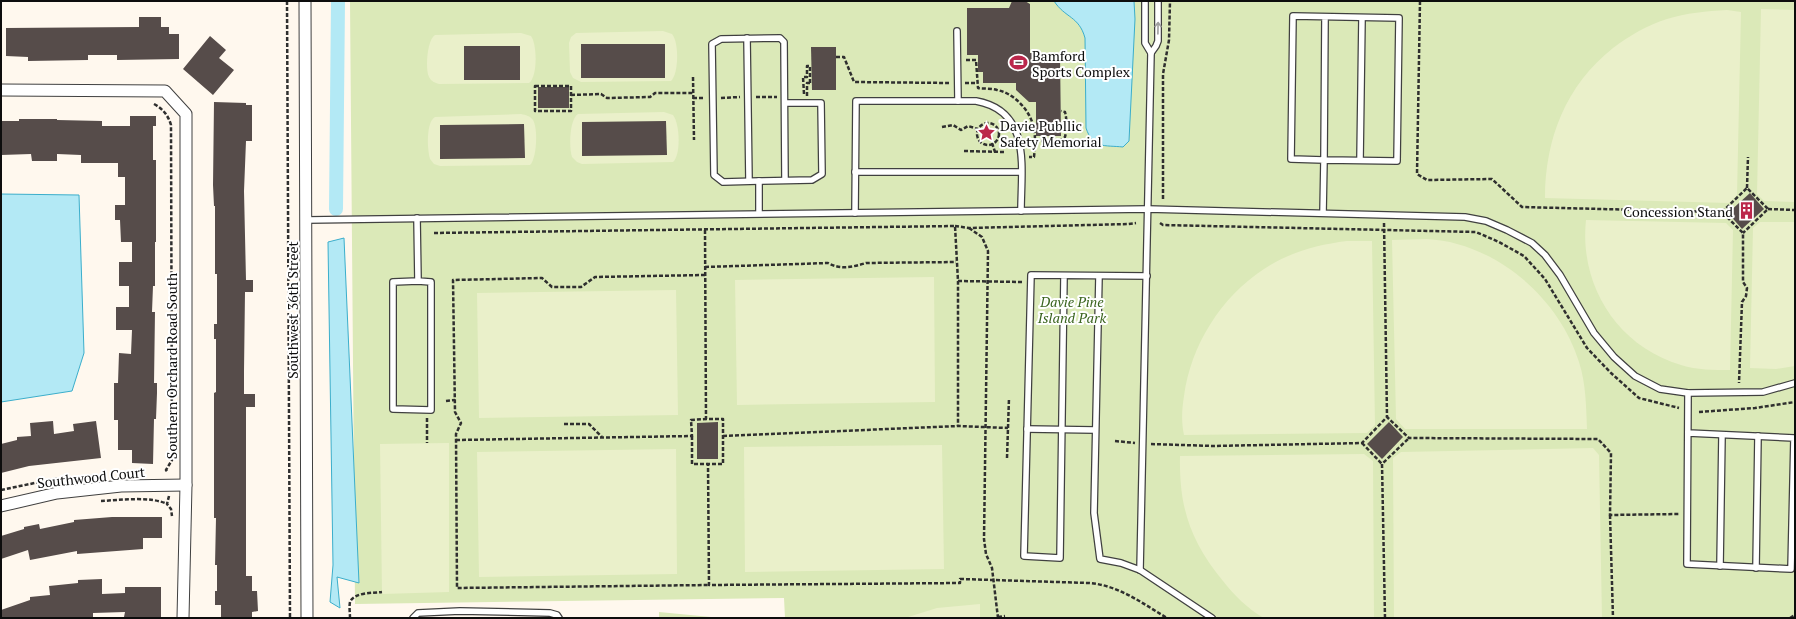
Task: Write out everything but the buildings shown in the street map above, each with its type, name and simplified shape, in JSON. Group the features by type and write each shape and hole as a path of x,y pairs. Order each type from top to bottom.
{"street":[{"name":"Southwest 36th Street","path":"306,1 308,618"},
{"name":"Southern Orchard Road South","path":"1,90 166,91 186,114 186,485 183,618"},
{"name":"Southwood Court","path":"1,506 57,493 121,486 186,485"}],"lane":[{"path":"1145,1 1145,43 1151,53"},
{"path":"1140,570 1151,53 1158,40 1158,1"},
{"path":"1293,16 1325,17 1399,18 1397,161 1291,159 1293,16"},
{"path":"1323,213 1325,17"},
{"path":"1360,160 1362,18"},
{"path":"957,31 958,101"},
{"path":"785,103 821,103 822,174 812,180 723,182 714,175 712,44 721,39 747,38 780,38 784,42 785,180"},
{"path":"747,38 749,181"},
{"path":"855,213 856,101 958,101 984,103 1006,114 1019,138 1021,211"},
{"path":"855,172 1021,172"},
{"path":"759,181 759,213"},
{"path":"307,220 1148,209 1459,217 1486,221 1532,243 1545,255 1560,275 1594,333 1614,356 1636,376 1660,389 1688,393 1763,392 1795,383"},
{"path":"417,218 418,281"},
{"path":"1064,276 1060,558 1024,556 1031,275 1147,276"},
{"path":"1099,276 1094,514 1100,559 1121,563 1140,570 1212,618"},
{"path":"418,281 431,282 431,410 392,409 393,282 418,281"},
{"path":"1688,393 1687,564 1791,570 1794,438 1688,434"},
{"path":"1027,429 1095,430"},
{"path":"1720,566 1722,435"},
{"path":"1756,568 1758,436"},
{"path":"413,618 418,613 460,611 550,613 557,615 559,618"}],"path":[{"path":"287,1 290,618"},
{"path":"1164,199 1163,74 1169,40 1170,1"},
{"path":"1420,1 1417,174 1427,180 1492,179 1522,208 1722,212 1747,188 1748,157"},
{"path":"836,57 844,57 854,82 953,83"},
{"path":"804,97 803,77 807,77 807,66 810,66 811,83 807,83 807,86"},
{"path":"693,77 694,140"},
{"path":"962,83 977,83"},
{"path":"535,86 571,86 571,95 571,111 535,111 535,86"},
{"path":"571,95 601,94 607,98 650,97 655,93 693,93"},
{"path":"720,98 741,97"},
{"path":"756,97 777,97"},
{"path":"693,98 705,98"},
{"path":"151,103 163,110 171,125 172,460 166,470 169,475 168,504 171,509 172,522"},
{"path":"1035,141 1042,140 1048,143 1055,143 1065,137 1067,130 1066,117 1065,112 1061,111"},
{"path":"994,125 998,134 996,141 986,144 980,141 977,134 978,129 984,124 994,125 997,123"},
{"path":"942,127 953,125 961,130 968,126 978,129"},
{"path":"992,143 995,152"},
{"path":"964,151 1005,152"},
{"path":"1747,188 1768,209 1795,210"},
{"path":"1743,234 1768,209"},
{"path":"1722,212 1743,234 1743,282 1747,288 1746,296 1742,302 1739,384"},
{"path":"1150,444 1214,446 1362,443 1387,417 1384,214"},
{"path":"1163,220 1162,224 1476,232 1500,242 1524,256 1545,279 1587,348 1611,373 1639,398 1683,409"},
{"path":"434,233 955,226 969,228 1136,223"},
{"path":"955,226 958,281 958,426"},
{"path":"969,228 982,237 987,247 988,281 984,548 992,568 998,617 1005,616"},
{"path":"705,230 706,419"},
{"path":"705,267 828,263 835,267 855,266 866,263 956,262"},
{"path":"705,275 595,277 581,287 552,287 542,278 453,280 455,412 462,422 456,434 457,588 960,583 960,579 994,579 1102,584 1133,597 1167,618"},
{"path":"958,281 1015,281"},
{"path":"1007,458 1009,398"},
{"path":"446,401 455,400"},
{"path":"1699,412 1795,402"},
{"path":"1746,403 1746,408"},
{"path":"427,410 427,444"},
{"path":"1387,417 1409,438 1598,439 1611,453 1610,515 1613,618"},
{"path":"723,419 723,464 692,464 692,436 691,420 723,419"},
{"path":"564,424 590,424 602,437"},
{"path":"723,436 958,426 1008,428"},
{"path":"456,440 692,436"},
{"path":"1382,464 1409,438"},
{"path":"1114,441 1135,443"},
{"path":"1362,443 1382,464 1385,618"},
{"path":"708,464 709,585"},
{"path":"97,502 146,500 160,501 168,504"},
{"path":"1610,515 1687,514"},
{"path":"350,618 350,601 353,598 363,594 382,592"},
{"path":"1790,618 1795,615"}],"green space":[{"name":"Davie Pine Island Park","path":"350,1 1795,1 1795,618 785,618 784,598 355,604"},
{"path":"1761,9 1795,10 1795,202 1764,201 1757,194"},
{"path":"1727,10 1741,12 1737,195 1729,203 1545,198 1549,155 1554,134 1561,115 1571,96 1597,63 1613,48 1638,31 1652,24 1682,15"},
{"path":"663,31 672,34 677,50 676,71 671,81 581,82 573,78 570,72 569,43 571,37 576,33"},
{"path":"521,33 531,36 534,46 536,60 534,74 529,83 439,84 433,82 429,77 427,68 429,48 432,38 435,35"},
{"path":"664,112 673,115 677,125 679,139 676,158 673,162 582,164 577,162 572,157 570,147 571,128 575,117 578,114"},
{"path":"521,114 528,116 533,120 536,129 534,156 530,165 440,166 434,164 430,159 428,149 429,130 430,124 435,117"},
{"path":"1586,220 1726,223 1733,230 1730,370 1699,369 1681,365 1658,356 1638,343 1621,328 1607,310 1596,289 1589,267 1585,244"},
{"path":"1760,222 1795,222 1795,366 1776,369 1750,368 1753,228"},
{"path":"1427,239 1457,244 1478,251 1497,261 1516,273 1548,304 1561,322 1579,362 1586,403 1587,429 1405,429 1396,419 1392,240"},
{"path":"1347,241 1372,241 1375,425 1367,433 1184,435 1182,410 1193,359 1210,324 1234,293 1264,269 1284,258 1304,250"},
{"path":"934,277 935,402 737,405 735,280"},
{"path":"676,290 678,415 479,418 477,293"},
{"path":"449,443 449,592 382,594 380,444"},
{"path":"942,445 944,569 745,572 744,447"},
{"path":"1593,448 1599,455 1602,618 1394,618 1393,458 1401,452"},
{"path":"676,449 677,574 479,577 477,452"},
{"path":"1364,454 1373,461 1374,618 1264,618 1252,610 1227,586 1202,552 1189,523 1184,507 1180,474 1180,456"},
{"path":"980,604 980,618 905,618 937,608"},
{"path":"659,612 711,617 711,618 659,618"}],"water":[{"path":"1054,1 1134,1 1135,19 1129,141 1123,147 1100,145 1092,140 1089,135 1086,128 1085,38 1079,25 1058,7"},
{"path":"1,194 79,195 84,353 72,391 1,402"},
{"path":"344,238 359,583 337,577 340,608 330,602 333,565 328,242"}],"waterway":[{"path":"336,209 338,1"}],"place":[{"name":"Bamford Sports Complex","path":"1019,63"},
{"name":"Davie Publlic Safety Memorial","path":"987,133"},
{"name":"Concession Stand","path":"1746,211"}]}
